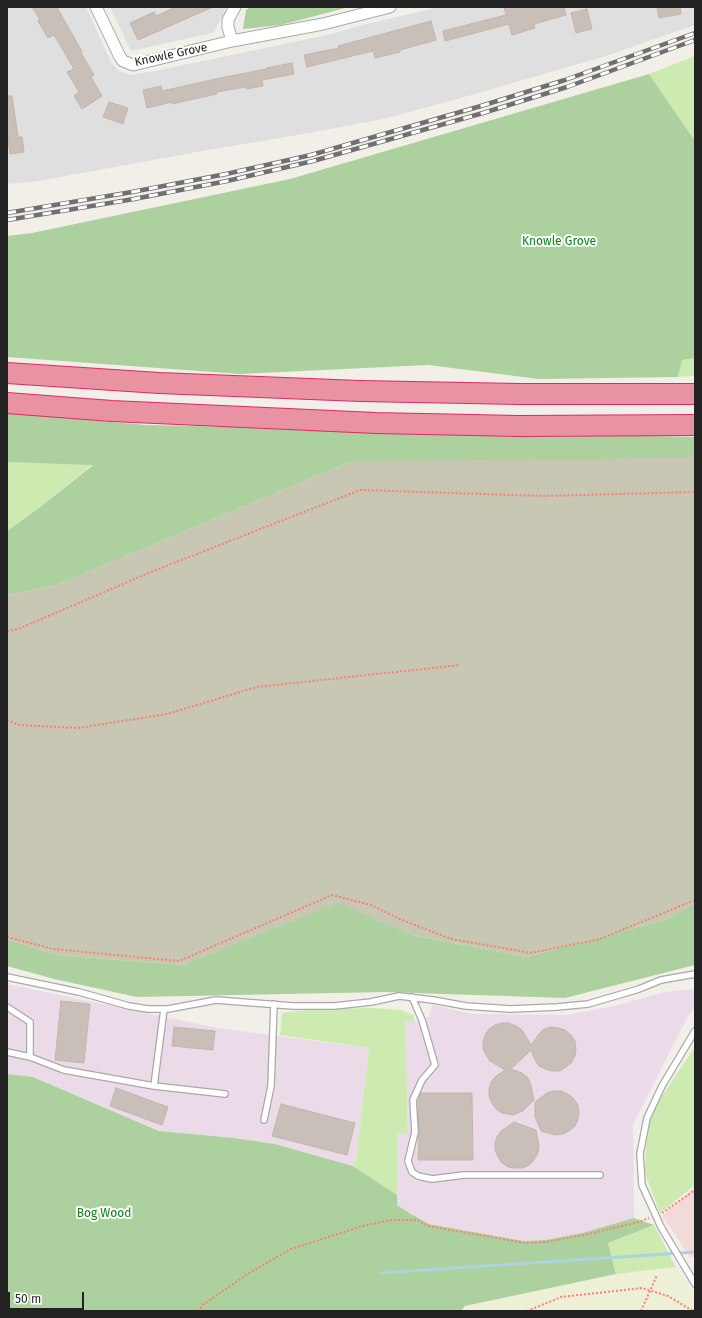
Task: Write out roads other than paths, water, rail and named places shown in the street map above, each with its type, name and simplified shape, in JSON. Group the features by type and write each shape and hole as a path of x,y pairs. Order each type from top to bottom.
{"highway":[{"path":"7,373 159,383 360,391 520,394 695,394"},
{"path":"7,403 112,411 376,423 519,426 695,425"}],"street":[{"name":"Knowle Grove","path":"96,7 120,57 123,61 133,65 232,41 323,24 390,7"},
{"path":"232,41 228,27 228,20 235,7"}],"lane":[{"path":"7,977 79,992 129,1006 148,1009 164,1009 216,1000 334,1006 371,1002 399,996 466,1006 510,1009 558,1008 588,1004 639,989 661,980 695,974"},
{"path":"412,998 422,1020 435,1065 422,1080 413,1100 415,1132 408,1161 412,1172 418,1176 432,1179 464,1176 600,1175"},
{"path":"264,1120 271,1086 274,1004"},
{"path":"7,1007 30,1022 30,1057"},
{"path":"154,1086 164,1009"},
{"path":"695,1031 662,1086 647,1118 640,1154 642,1185 661,1227 695,1284"},
{"path":"7,1052 30,1057 64,1070 154,1086 225,1094"}],"waterway":[{"path":"380,1273 695,1252"}],"railway":[{"path":"7,213 132,192 226,174 311,155 565,80 695,33"},
{"path":"7,220 134,199 227,181 313,161 483,113 567,87 695,40"}],"park label":[{"name":"Bog Wood","path":"104,1214"}]}
